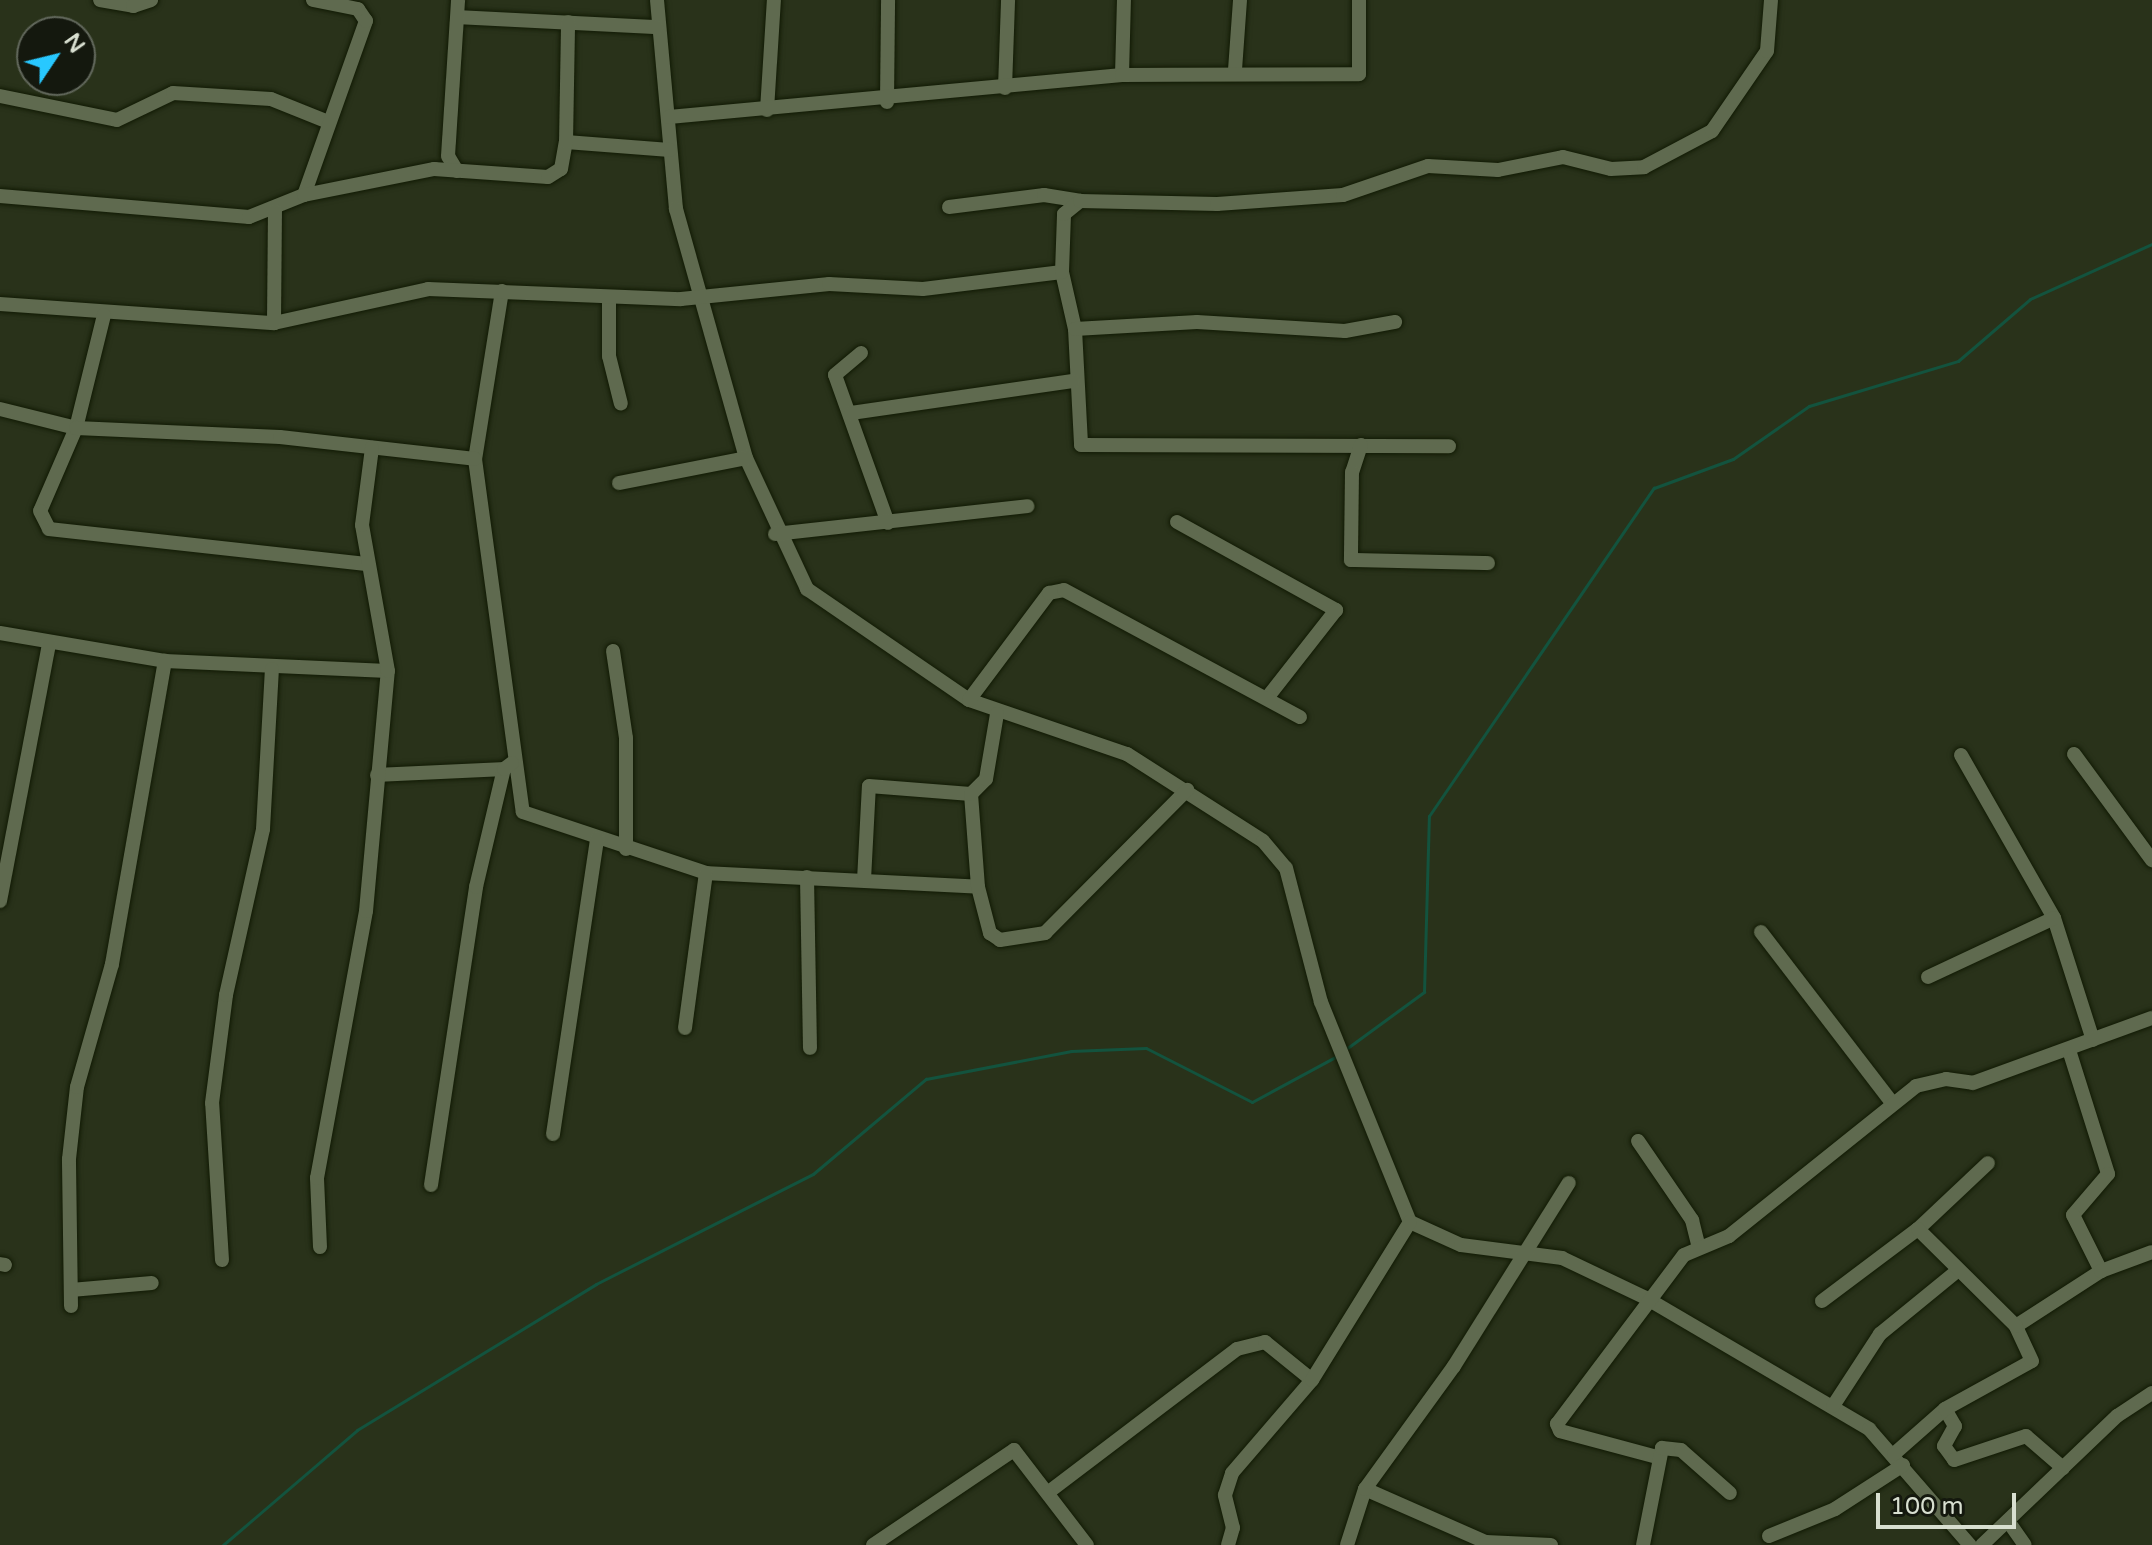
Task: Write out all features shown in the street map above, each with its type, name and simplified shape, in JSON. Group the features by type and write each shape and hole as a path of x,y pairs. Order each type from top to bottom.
{"street":[{"path":"100,0 133,6 151,0"},
{"path":"304,195 326,121 366,21 358,9 313,0"},
{"path":"457,171 448,156 458,0"},
{"path":"657,0 657,27 669,117 672,195 746,458 775,534 807,589 969,700 997,714 1092,738 1187,790 1263,841 1286,868 1321,1002 1340,1041 1410,1222 1461,1245 1562,1258 1646,1298 1833,1406 1899,1460 1970,1545"},
{"path":"767,110 774,0"},
{"path":"887,102 888,0"},
{"path":"1005,88 1008,0"},
{"path":"1122,75 1124,0"},
{"path":"1235,70 1240,0"},
{"path":"669,117 887,102 1122,75 1235,70 1362,73 1359,0"},
{"path":"949,207 1044,195 1080,201 1217,204 1343,195 1428,166 1498,170 1563,157 1611,169 1644,167 1712,131 1767,51 1771,0"},
{"path":"458,17 657,27"},
{"path":"0,196 249,217 275,211 304,195 434,169 548,177 561,169 566,142 568,22"},
{"path":"0,96 117,120 173,93 271,99 326,121"},
{"path":"566,142 670,150"},
{"path":"434,169 448,156"},
{"path":"1080,201 1064,214 1062,272 1075,329 1073,381 1081,445 1449,446"},
{"path":"274,323 275,211"},
{"path":"0,304 104,315 274,323 428,289 502,291 609,300 681,299 701,303 829,284 923,289 1062,272"},
{"path":"502,291 475,459 508,766 523,812 626,849 706,873 978,887"},
{"path":"609,300 609,356 621,404"},
{"path":"104,315 76,428 40,511 56,533 366,564"},
{"path":"1075,329 1197,322 1345,331 1395,322"},
{"path":"861,353 835,370 888,523"},
{"path":"851,413 1073,381"},
{"path":"0,409 76,428 372,448 475,459"},
{"path":"1361,445 1352,472 1351,560 1488,563"},
{"path":"320,1247 317,1178 366,911 388,671 366,564 363,502 372,448"},
{"path":"619,483 746,458"},
{"path":"775,534 1027,506"},
{"path":"1177,522 1336,610 1267,698"},
{"path":"969,700 1056,590 1300,717"},
{"path":"0,633 165,661 272,669 388,671"},
{"path":"0,901 49,643"},
{"path":"613,651 626,738 626,849"},
{"path":"71,1306 77,1087 112,964 165,661"},
{"path":"222,1260 212,1103 226,995 263,829 272,669"},
{"path":"997,714 986,779 971,794 978,887 994,938 1045,933 1187,790"},
{"path":"2074,754 2152,860"},
{"path":"1961,755 2054,918 2093,1040"},
{"path":"377,775 508,766"},
{"path":"431,1185 476,887 508,766"},
{"path":"864,880 869,786 971,794"},
{"path":"553,1134 597,838"},
{"path":"685,1028 706,873"},
{"path":"807,877 810,1048"},
{"path":"1928,977 2054,918"},
{"path":"1761,932 1892,1103"},
{"path":"1698,1244 1715,1247 1892,1103 1931,1080 1973,1083 2152,1018"},
{"path":"2069,1050 2108,1174 2073,1215 2101,1271"},
{"path":"1638,1141 1692,1220 1698,1244"},
{"path":"1822,1301 1918,1229 1988,1163"},
{"path":"1347,1545 1365,1489 1529,1252 1569,1183"},
{"path":"1228,1545 1233,1528 1225,1495 1232,1473 1312,1380 1410,1222"},
{"path":"1769,1536 1835,1509 1899,1460 1945,1409 2032,1361 2016,1326 1957,1271 1918,1229"},
{"path":"1657,1457 1557,1429 1646,1298 1698,1244"},
{"path":"2016,1326 2101,1271 2152,1252"},
{"path":"1833,1406 1880,1334 1957,1271"},
{"path":"71,1290 152,1283"},
{"path":"1050,1491 1237,1349 1265,1342 1312,1380"},
{"path":"1982,1545 2063,1468 2152,1393"},
{"path":"1945,1409 1955,1426 1944,1446 1954,1460 2026,1436 2063,1468"},
{"path":"1643,1545 1657,1457 1670,1446 1681,1450 1730,1493"},
{"path":"873,1545 1014,1450 1050,1491 1087,1545"},
{"path":"1365,1489 1486,1544 1551,1545"},
{"path":"2008,1521 2025,1545"}],"waterway":[{"path":"1346,1049 1424,992 1429,816 1654,488 1733,459 1809,406 1958,361 2030,299 2152,244"},
{"path":"223,1545 357,1430 596,1284 813,1174 926,1079 1071,1051 1146,1048 1252,1102 1337,1056"}]}
